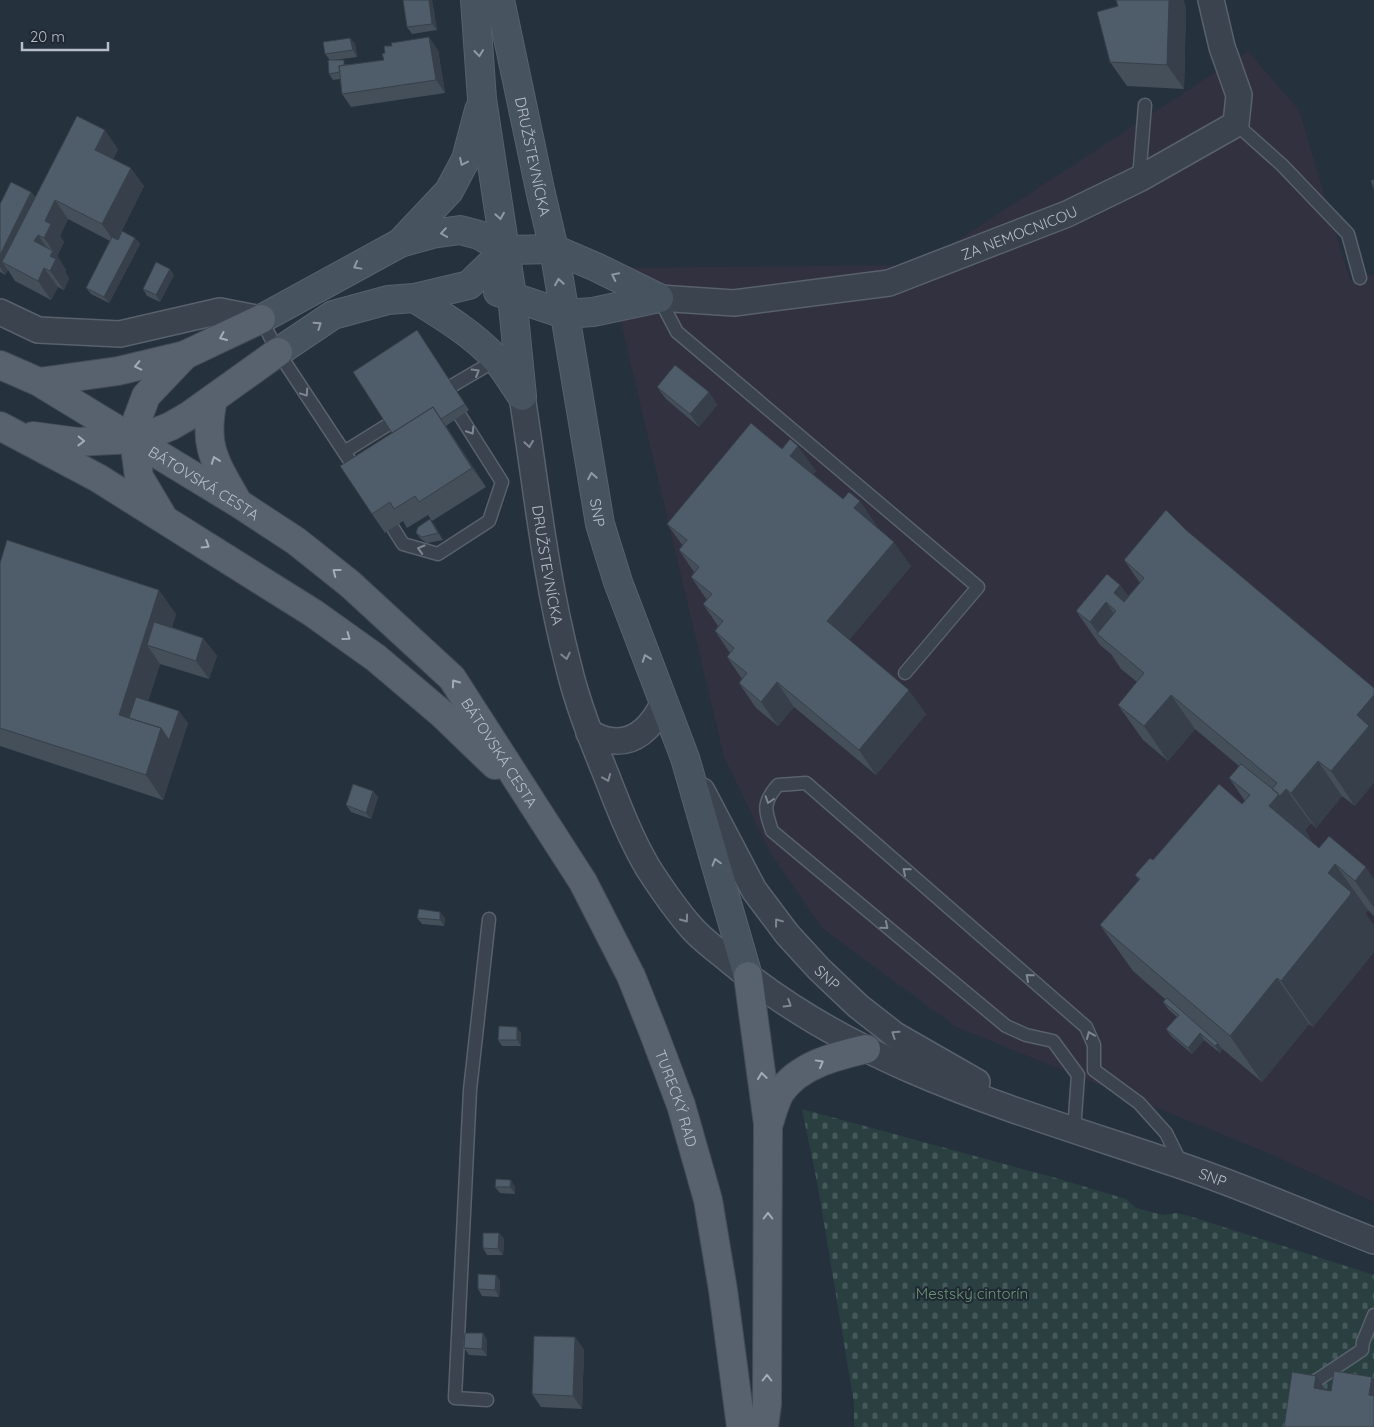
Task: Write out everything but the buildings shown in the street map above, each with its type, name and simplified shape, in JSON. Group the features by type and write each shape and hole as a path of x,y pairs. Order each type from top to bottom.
{"main road":[{"path":"474,0 482,99 512,296 522,396"},
{"name":"DRUŽSTEVNÍCKA","path":"500,0 554,249 564,314"},
{"path":"400,243 449,191 466,159 482,99"},
{"path":"39,382 118,371 185,355 261,319 400,243 432,234 460,230 479,235 505,250 554,249 659,298"},
{"path":"469,286 505,250"},
{"path":"8,430 78,442 134,439 171,426 333,315 388,300 414,298 469,286 512,296 564,314 593,312 659,298"},
{"path":"414,298 461,328 496,360 522,396"},
{"name":"SNP","path":"564,314 600,524 618,582 685,758 748,976"},
{"path":"165,520 139,477 134,439 137,420 146,396 185,355"},
{"name":"BÁTOVSKÁ CESTA","path":"0,365 39,382 238,503 296,541 350,584 452,678 529,797"},
{"path":"213,399 208,422 210,444 218,467 238,503"},
{"name":"BÁTOVSKÁ CESTA","path":"8,430 98,478 305,607 376,658 441,713 529,797"},
{"name":"TURECKÝ RAD","path":"529,797 583,882 631,976 681,1105 708,1200 723,1290 741,1427"},
{"path":"748,976 768,1124 767,1404 764,1427"},
{"path":"768,1124 780,1094 794,1078 825,1059 866,1049"}],"street":[{"path":"1211,0 1222,47 1239,94 1236,124"},
{"name":"ZA NEMOCNICOU","path":"659,298 734,303 888,283 1067,214 1139,179 1236,124"},
{"path":"0,312 38,330 120,334 220,311 261,319"},
{"name":"DRUŽSTEVNÍCKA","path":"522,396 549,576 568,665 589,733"},
{"path":"589,733 608,740 620,741 635,738 647,728 663,704"},
{"name":"SNP","path":"589,733 626,827 649,869 692,929 748,976 778,998 825,1027 866,1049 928,1077 1047,1122 1183,1166 1374,1241"},
{"name":"SNP","path":"685,758 754,890 787,934 819,969 858,1006 895,1035 1047,1122"}],"lane":[{"path":"1139,179 1145,105"},
{"path":"1236,124 1282,165 1348,234 1360,278"},
{"path":"888,283 914,288"},
{"path":"659,298 677,332 978,587 905,673"},
{"path":"261,319 278,352 362,480"},
{"path":"428,400 496,360"},
{"path":"393,528 403,544 438,554 489,521 502,482 444,390"},
{"path":"344,452 411,411"},
{"path":"1074,1131 1078,1075 1053,1040 1026,1035 1006,1026 772,831 765,811 770,794 778,785 806,783 1086,1026 1094,1045 1094,1070"},
{"path":"487,1400 455,1398 470,1090 489,919"},
{"path":"1078,1075 1094,1070"},
{"path":"1094,1070 1139,1103 1166,1133 1183,1166"},
{"path":"1296,1400 1299,1392 1362,1350 1363,1342 1374,1315"}],"shaded area":[{"path":"1248,51 1299,110 1350,280 1374,274 1374,1202 1266,1152 956,1027 822,928 771,854 724,757 608,268 920,265"}],"green space":[{"name":"Mestský cintorín","path":"802,1109 1056,1178 1126,1199 1136,1208 1163,1215 1176,1213 1189,1216 1374,1275 1374,1427 854,1427 854,1403 818,1187"}]}
